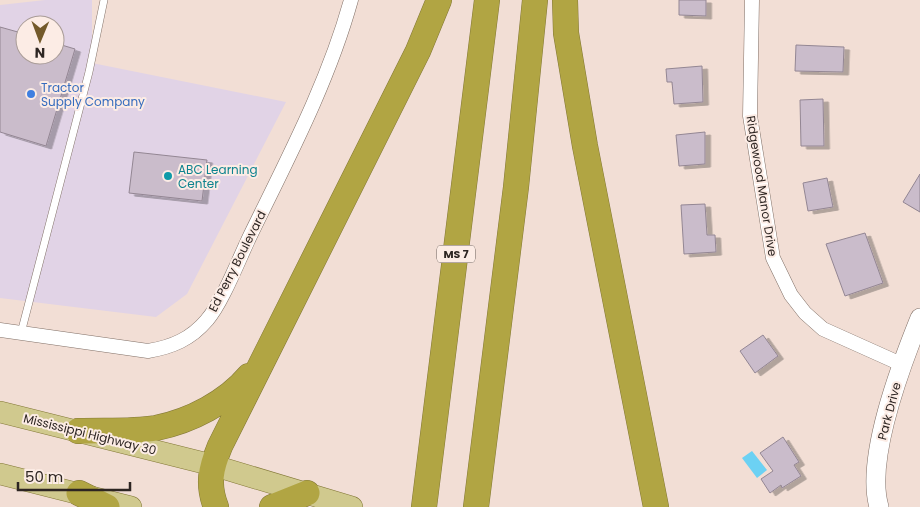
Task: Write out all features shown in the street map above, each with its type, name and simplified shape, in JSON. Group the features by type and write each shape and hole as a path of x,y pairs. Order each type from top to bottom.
{"highway":[{"path":"216,507 211,494 210,478 212,465 262,360 418,51 439,0"},
{"name":"MS 7","path":"424,507 487,0"},
{"path":"476,507 516,187 535,0"},
{"path":"565,0 566,33 585,146 656,507"},
{"path":"78,431 156,428 187,418 215,405 239,388 262,360"},
{"path":"79,494 107,507"},
{"path":"272,507 307,494"}],"main road":[{"name":"Mississippi Highway 30","path":"0,412 212,465 347,506"},
{"path":"0,474 131,507"}],"street":[{"name":"Ed Perry Boulevard","path":"0,330 148,351 169,348 193,334 208,319 231,276 311,109 351,0"},
{"name":"Ridgewood Manor Drive","path":"752,0 750,116 773,258 791,295 805,314 823,329 901,364"},
{"name":"Park Drive","path":"879,507 875,492 876,462 901,364 920,318"}],"lane":[{"path":"21,333 89,72 104,0"}],"shaded area":[{"path":"45,0 92,0 92,63 286,102 187,294 156,317 0,298 0,5"}],"water":[{"path":"752,451 767,470 757,478 742,458"}],"building":[{"path":"679,0 706,0 706,16 679,15"},
{"name":"Tractor Supply Company","path":"0,27 15,31 15,65 65,65 65,46 75,49 46,146 0,132"},
{"path":"796,45 844,47 843,72 795,71"},
{"path":"702,66 703,102 674,104 672,82 667,82 666,69"},
{"path":"823,99 824,146 801,146 800,100"},
{"path":"705,132 705,164 679,166 676,135"},
{"name":"ABC Learning Center","path":"134,152 207,160 202,201 129,193"},
{"path":"920,174 920,212 903,202"},
{"path":"827,178 833,207 808,211 803,183"},
{"path":"705,204 707,235 715,235 716,252 684,254 681,205"},
{"path":"865,233 883,283 845,296 826,244"},
{"path":"763,335 778,356 755,373 740,351"},
{"path":"783,437 799,462 794,465 801,476 782,488 781,485 770,493 761,479 773,471 760,453"}],"place":[{"name":"Tractor Supply Company","path":"31,94"},
{"name":"ABC Learning Center","path":"168,176"}]}
